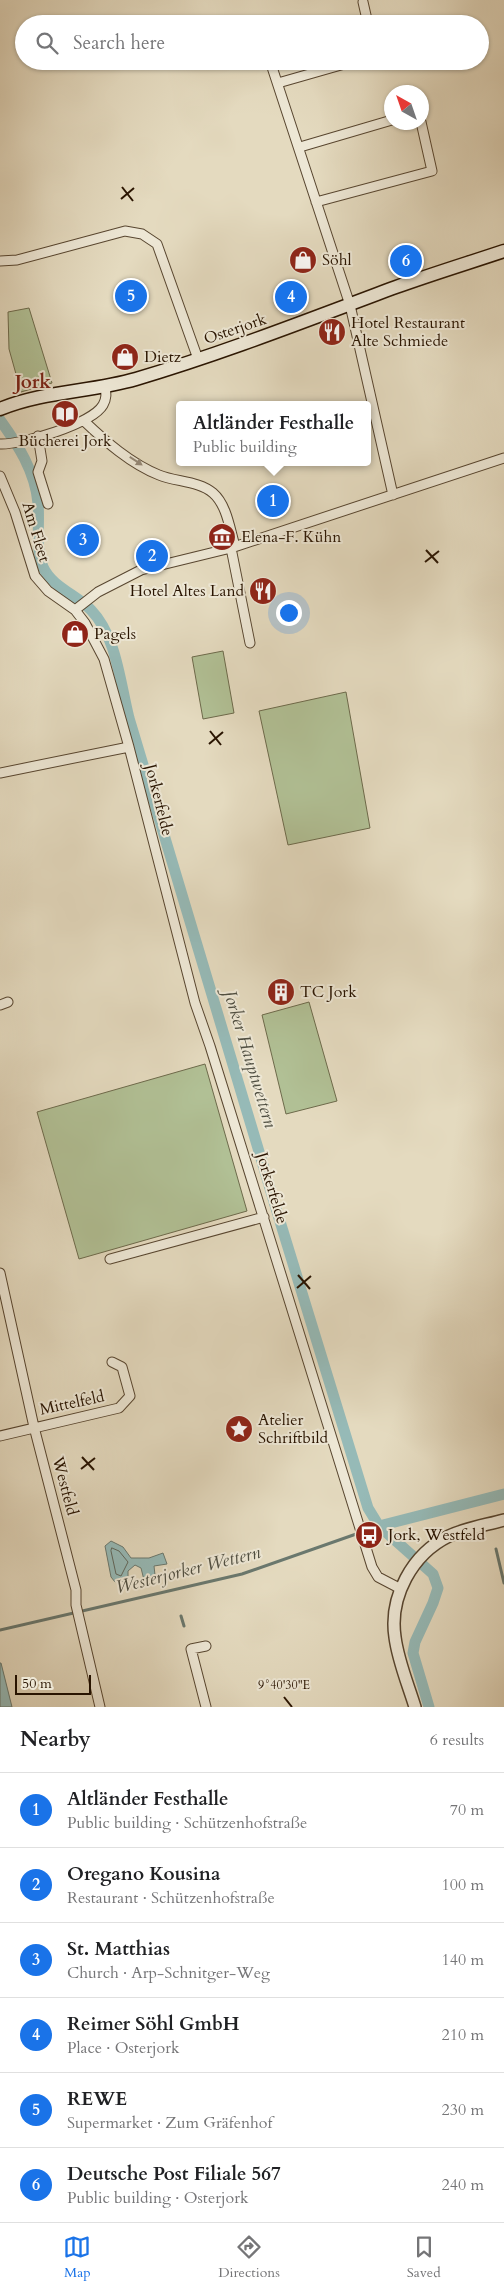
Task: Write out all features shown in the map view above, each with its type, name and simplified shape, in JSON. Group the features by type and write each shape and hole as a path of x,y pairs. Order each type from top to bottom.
{"main road":[{"name":"Osterjork","path":"0,409 58,392 105,386 137,379 350,305 398,286 504,252"}],"street":[{"path":"363,2 366,15"},
{"path":"273,70 300,147 350,305 393,495"},
{"path":"278,83 324,70"},
{"path":"300,147 384,122"},
{"path":"316,202 432,171 423,130"},
{"path":"0,262 17,260 125,231 142,234 158,244 198,359"},
{"path":"0,444 64,429 84,420 102,406 106,397 105,386"},
{"path":"84,420 102,438 157,474 205,488 214,494 221,503 233,547 250,643"},
{"path":"38,436 42,461 38,472 48,504"},
{"path":"76,609 87,599 122,578 141,570 192,559 233,547 504,458"},
{"name":"Am Fleet","path":"0,476 15,512 34,576 48,591 76,609"},
{"name":"Jorkerfelde","path":"76,609 94,637 104,659 129,747 195,1003 264,1217 372,1567 378,1577 401,1588"},
{"path":"0,773 129,747"},
{"path":"110,1259 264,1217"},
{"name":"Westfeld","path":"0,1273 34,1427 76,1590 79,1620 100,1707"},
{"name":"Mittelfeld","path":"34,1427 119,1408 130,1396 122,1367 112,1362"},
{"path":"0,1436 34,1427"},
{"path":"415,1707 394,1635 394,1615 401,1588 411,1569 426,1552 450,1536 504,1520"},
{"path":"206,1646 191,1649 206,1707"}],"green space":[{"path":"29,308 52,383 21,392 9,349 8,312"},
{"path":"223,651 234,713 203,719 192,657"},
{"path":"346,692 370,828 288,845 259,711"},
{"path":"309,1002 337,1101 286,1114 262,1015"},
{"path":"205,1064 247,1211 79,1259 37,1112"}],"water":[{"path":"111,1541 123,1547 131,1558 149,1558 163,1553 167,1564 154,1566 155,1575 144,1580 141,1568 135,1565 128,1571 128,1581 115,1582 111,1577 105,1546"},
{"path":"1,1663 12,1707 0,1707"}],"waterway":[{"name":"Jorker Hauptwettern","path":"0,420 25,459 33,480 38,503 38,543 43,567 52,580 91,610 107,633 112,647 129,718 368,1508 379,1526 433,1574 438,1588 415,1642 413,1653 429,1707"},
{"path":"379,1526 504,1494"},
{"name":"Westerjorker Wettern","path":"0,1630 242,1574 379,1526"},
{"path":"496,1549 504,1583"},
{"path":"181,1616 184,1626"}],"place":[{"name":"Söhl","path":"303,260"},
{"name":"Deutsche Post Filiale 567","path":"406,261"},
{"name":"REWE","path":"131,296"},
{"name":"Reimer Söhl GmbH","path":"291,297"},
{"name":"Hotel Restaurant Alte Schmiede","path":"332,332"},
{"name":"Dietz","path":"125,357"},
{"name":"Bücherei Jork","path":"65,414"},
{"name":"Altländer Festhalle","path":"273,501"},
{"name":"Elena-F. Kühn","path":"222,537"},
{"name":"St. Matthias","path":"83,540"},
{"name":"Oregano Kousina","path":"152,556"},
{"name":"Hotel Altes Land","path":"263,591"},
{"name":"Pagels","path":"75,634"},
{"name":"TC Jork","path":"281,992"},
{"name":"Atelier Schriftbild","path":"239,1429"},
{"name":"Jork, Westfeld","path":"369,1535"}],"district":[{"name":"Jork","path":"33,382"}]}
